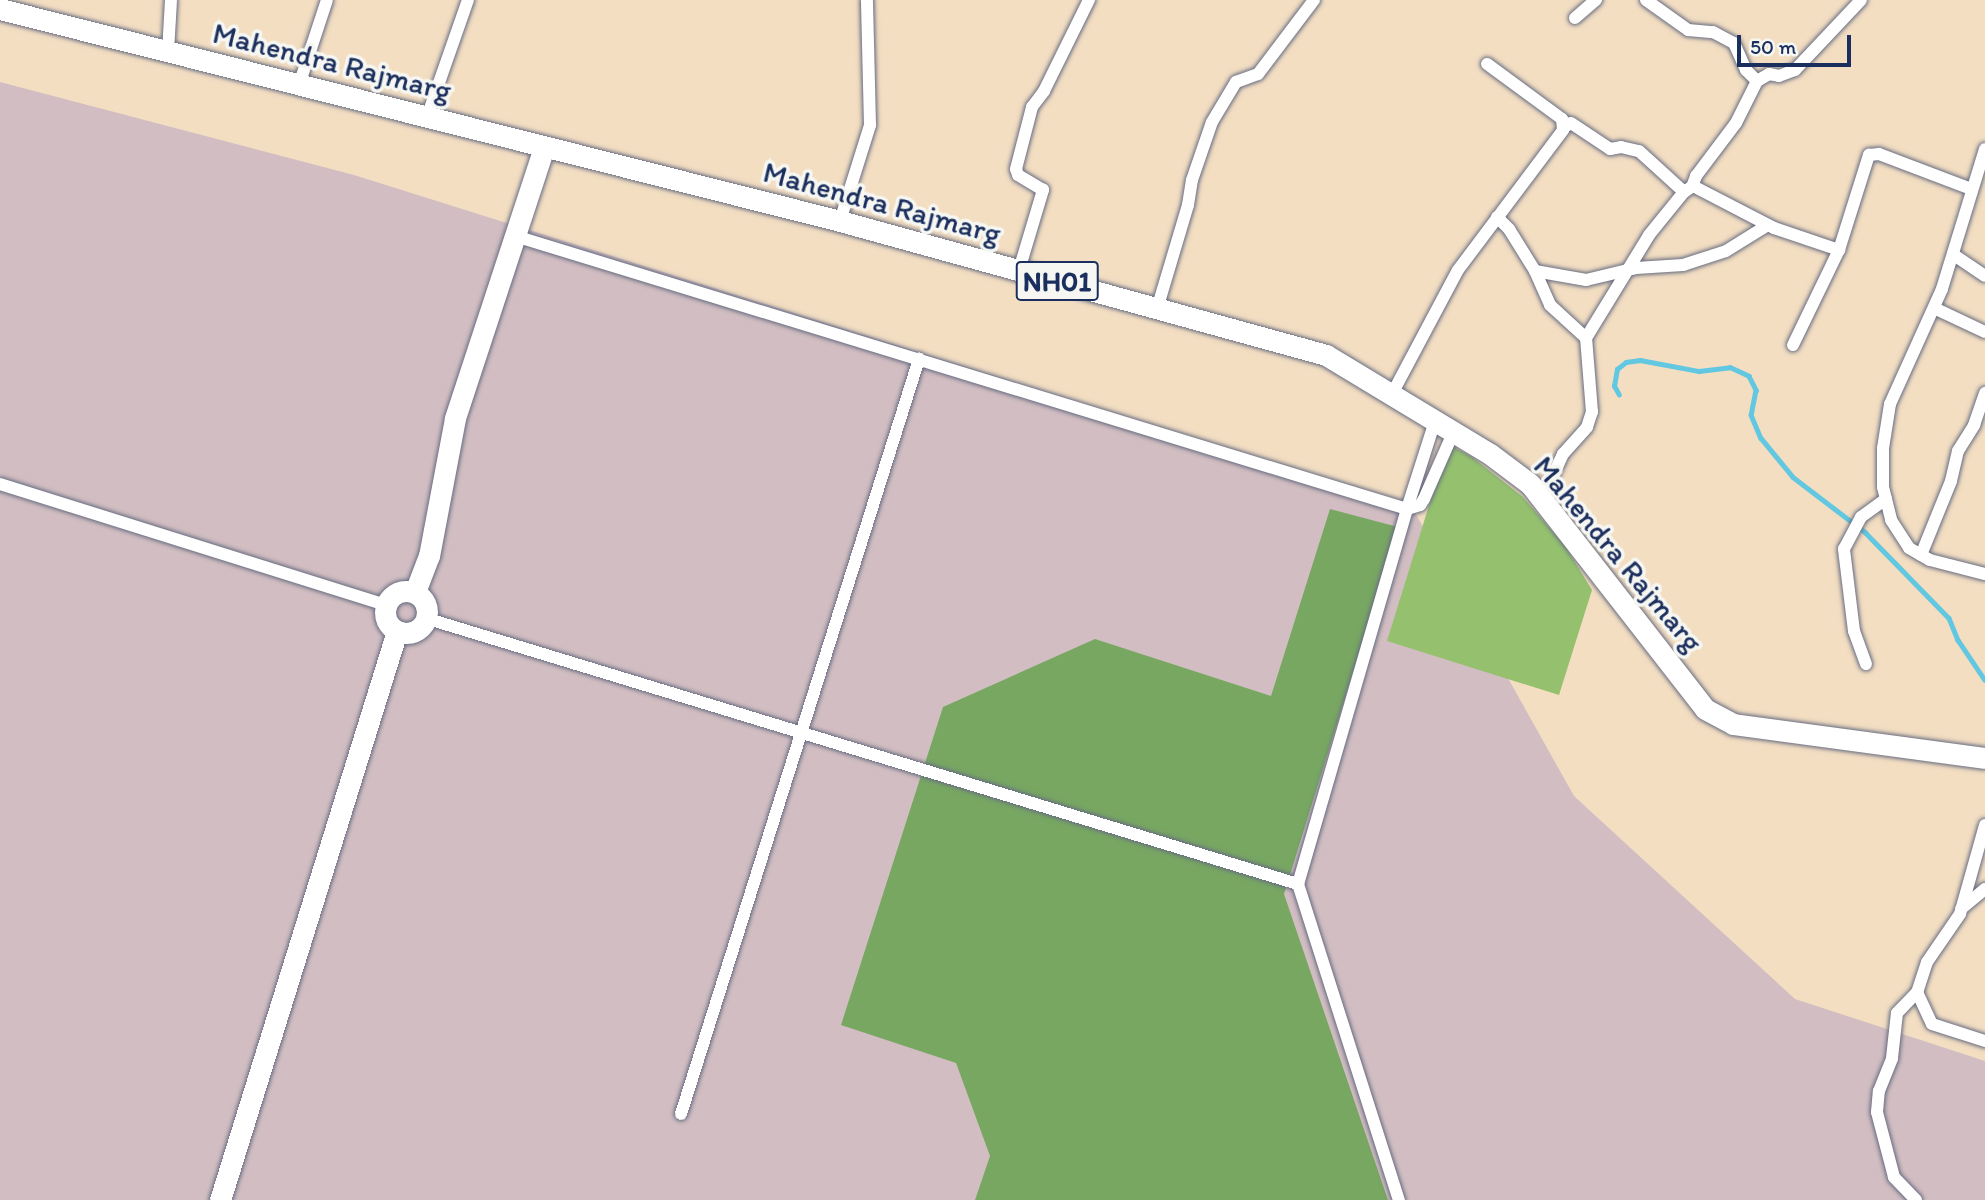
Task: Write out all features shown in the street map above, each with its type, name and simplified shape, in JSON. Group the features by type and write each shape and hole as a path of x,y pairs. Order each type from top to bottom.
{"highway":[{"name":"Mahendra Rajmarg","path":"0,9 840,221 1326,355 1454,431 1530,484 1705,709 1733,724 1985,758"},
{"path":"415,592 429,556 455,418 544,147"},
{"path":"398,592 415,592 426,605 425,618 417,630 397,631 387,621 386,605 398,592"},
{"path":"220,1200 397,631"}],"street":[{"path":"168,52 170,0"},
{"path":"299,85 327,0"},
{"path":"427,117 468,0"},
{"path":"840,221 870,125 867,0"},
{"path":"1019,270 1043,190 1018,175 1016,169 1019,157 1032,107 1044,92 1089,0"},
{"path":"1157,309 1188,205 1192,180 1212,122 1236,82 1258,74 1314,0"},
{"path":"1575,18 1596,0"},
{"path":"1646,0 1688,30 1713,32 1734,43 1746,70 1757,80"},
{"path":"1542,500 1563,454 1587,427 1592,412 1586,338 1649,235 1688,190 1736,123 1757,80 1769,74 1779,76 1795,70 1861,0"},
{"path":"1487,64 1562,119 1563,128"},
{"path":"1391,394 1458,270 1563,128 1571,123 1610,149 1621,146 1639,151 1688,190 1768,225 1839,250"},
{"path":"1985,149 1971,189 1954,255 1934,308 1890,404 1883,449 1886,499 1891,520 1909,548 1921,555 1985,574"},
{"path":"1793,345 1839,250 1869,155 1879,153 1971,189"},
{"path":"1497,217 1509,229 1535,271 1550,305 1586,338"},
{"path":"1535,271 1586,280 1627,271 1684,265 1709,258 1768,225"},
{"path":"515,236 1407,509 1420,505 1424,499 1454,431"},
{"path":"1954,255 1985,276"},
{"path":"1934,308 1985,332"},
{"path":"681,1115 919,359"},
{"path":"1921,555 1951,481 1958,451 1974,425 1985,393"},
{"path":"1399,1200 1298,884 1435,421"},
{"path":"0,484 386,605"},
{"path":"1866,664 1854,631 1844,549 1861,517 1886,499"},
{"path":"425,618 1298,884"},
{"path":"1916,1200 1894,1177 1877,1112 1879,1091 1892,1058 1897,1013 1917,992 1927,962 1944,942 1961,909 1985,825"},
{"path":"1961,909 1985,889"},
{"path":"1917,992 1932,1024 1985,1041"}],"shaded area":[{"path":"0,82 354,175 1412,507 1574,796 1795,999 1985,1061 1985,1200 0,1200"}],"green space":[{"path":"1448,444 1472,457 1523,497 1565,546 1592,590 1559,695 1387,641"},
{"path":"1330,509 1398,527 1284,894 1388,1200 975,1200 990,1156 956,1063 841,1025 943,707 1095,639 1271,696"}],"waterway":[{"path":"1619,395 1614,386 1617,369 1626,362 1640,360 1699,371 1730,367 1749,376 1756,390 1751,415 1761,438 1793,477 1865,532 1949,618 1958,640 1985,680"}]}
